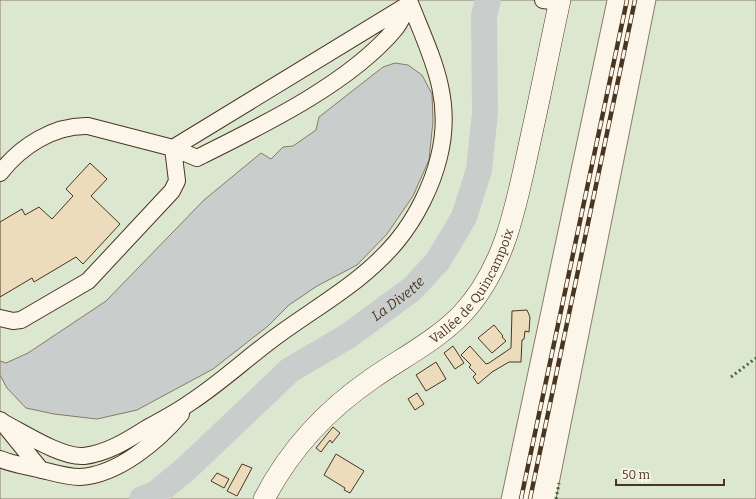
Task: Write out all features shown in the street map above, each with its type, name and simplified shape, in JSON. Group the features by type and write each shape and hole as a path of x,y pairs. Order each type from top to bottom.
{"main road":[{"name":"Vallée de Quincampoix","path":"264,499 281,468 324,416 352,392 443,330 470,304 489,279 510,226 523,175 554,1"}],"lane":[{"path":"173,148 413,1"},
{"path":"0,173 13,158 36,141 65,128 77,126 88,126 173,148 198,158 267,123 337,80 370,54 396,28 413,1"},
{"path":"0,459 42,470 80,477 99,473 119,464 154,442 191,403 288,327 348,288 384,256 398,240 414,216 430,183 439,158 445,116 442,89 413,1"},
{"path":"0,318 13,321 21,320 88,281 172,191 177,181 173,148"},
{"path":"2,422 55,449 81,456 110,449 191,403"},
{"path":"2,422 42,470"}],"green space":[{"path":"0,0 607,0 501,499 0,499"},
{"path":"656,0 756,0 756,499 556,499"}],"shaded area":[{"path":"395,63 408,65 422,75 432,94 433,121 429,160 413,196 387,234 357,265 317,286 289,305 268,326 213,369 137,410 97,419 54,414 26,408 7,388 0,375 0,361 6,363 28,353 106,301 204,200 261,153 271,159 283,147 293,146 316,130 319,117 383,67"}],"building":[{"path":"90,163 107,179 91,196 120,224 83,264 76,257 34,282 32,278 0,297 0,222 22,209 25,215 39,207 52,219 73,196 66,189"},
{"path":"527,310 530,317 529,332 525,331 524,339 522,340 521,362 509,362 492,372 478,384 473,377 476,374 469,367 471,365 461,355 470,346 486,364 511,348 512,311"},
{"path":"494,325 506,341 492,353 478,338"},
{"path":"453,346 464,363 455,369 444,353"},
{"path":"436,362 446,379 426,391 416,375"},
{"path":"417,393 424,404 415,410 408,399"},
{"path":"333,427 340,433 332,443 330,440 321,452 316,448"},
{"path":"336,454 364,471 350,493 344,490 345,488 324,475"},
{"path":"242,464 252,468 237,496 227,491"},
{"path":"217,473 229,479 224,488 211,481"}],"waterway":[{"name":"La Divette","path":"142,499 157,493 189,466 290,370 348,336 412,289 438,261 464,217 479,170 485,113 484,16 488,0"}],"railway":[{"path":"521,499 627,0"},
{"path":"530,499 635,0"}],"hedge":[{"path":"731,377 756,358"},
{"path":"556,499 559,483"}]}
